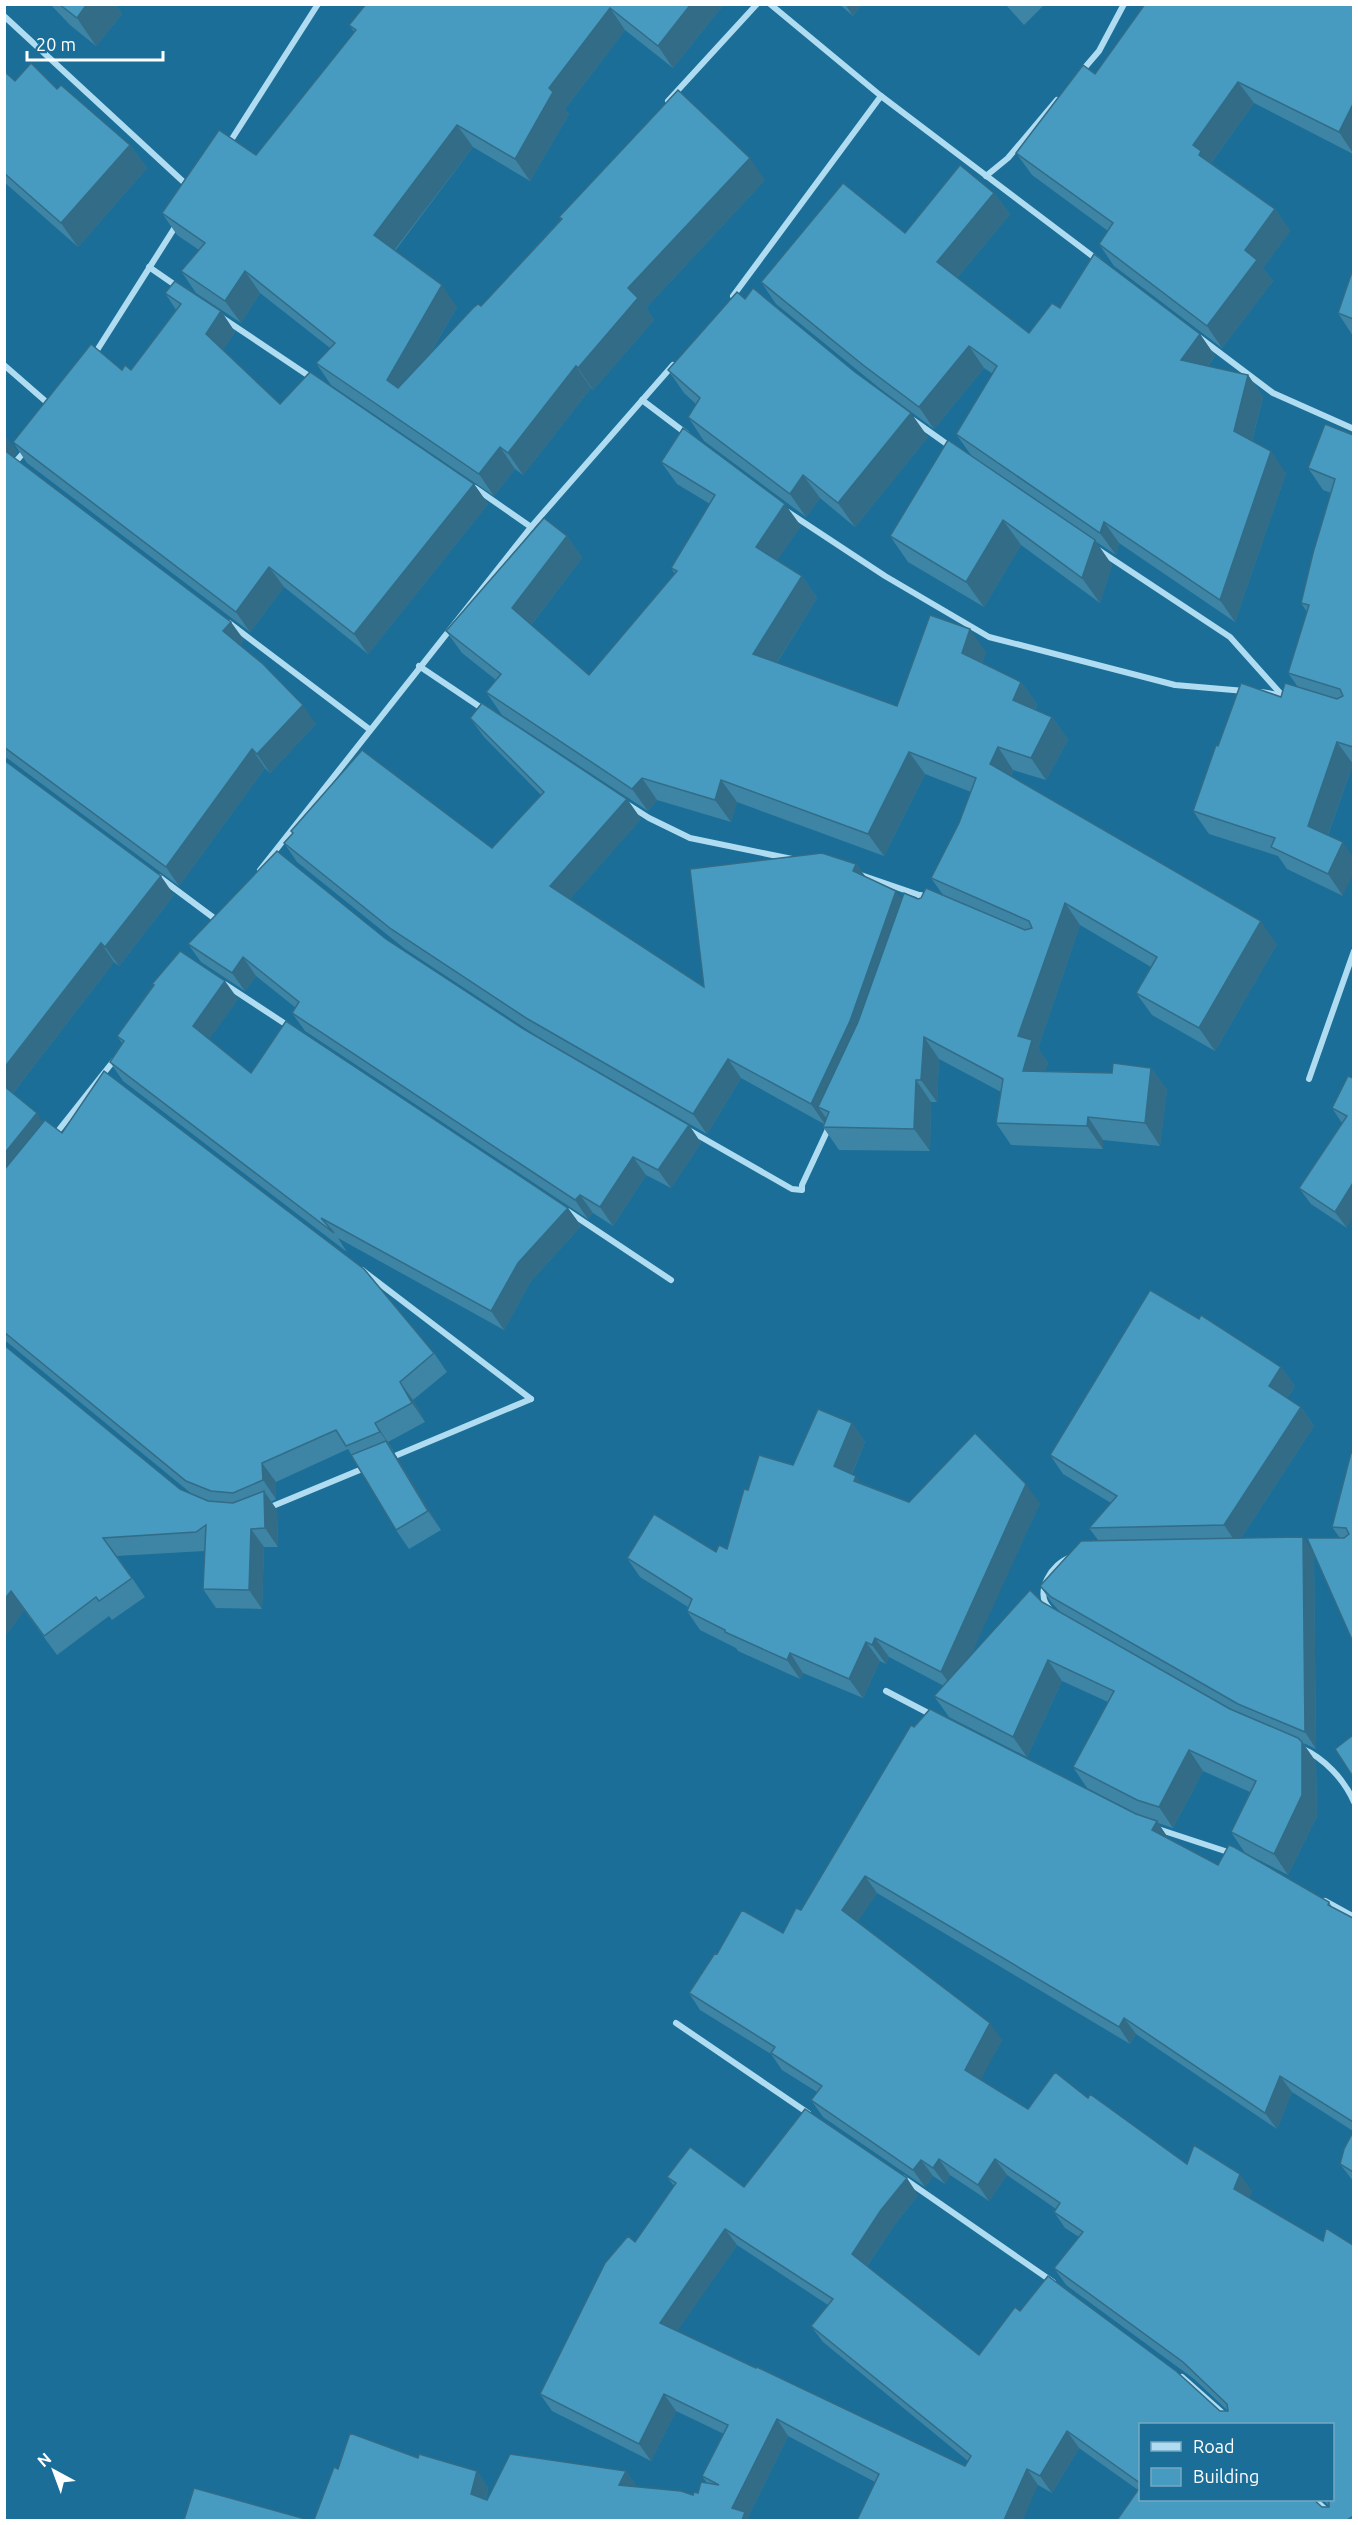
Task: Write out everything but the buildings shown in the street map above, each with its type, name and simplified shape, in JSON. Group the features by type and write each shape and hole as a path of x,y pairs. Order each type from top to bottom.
{"street":[{"path":"222,153 318,4"},
{"path":"662,108 758,4"},
{"path":"770,4 880,96 1106,267"},
{"path":"1076,78 1099,51 1124,4"},
{"path":"4,16 196,193"},
{"path":"729,302 880,96"},
{"path":"986,176 1008,158 1061,96"},
{"path":"89,364 179,221"},
{"path":"149,267 188,294"},
{"path":"744,284 753,291"},
{"path":"218,314 315,380"},
{"path":"1190,330 1273,393 1353,429"},
{"path":"254,878 531,526 681,355"},
{"path":"4,365 59,413"},
{"path":"642,400 696,441"},
{"path":"903,412 959,453"},
{"path":"4,475 30,445"},
{"path":"16,461 25,469"},
{"path":"472,487 531,526"},
{"path":"786,510 885,576 989,637 1175,685 1281,694 1302,700"},
{"path":"1094,546 1230,637 1281,694"},
{"path":"226,620 369,729"},
{"path":"419,666 496,718"},
{"path":"619,799 649,818 690,838 800,860"},
{"path":"275,851 284,858"},
{"path":"854,872 931,900"},
{"path":"154,874 220,923"},
{"path":"913,918 921,895"},
{"path":"214,930 227,914"},
{"path":"1309,1079 1353,951"},
{"path":"220,981 298,1033"},
{"path":"47,1145 118,1055"},
{"path":"104,1073 114,1081"},
{"path":"680,1124 792,1189 802,1191 802,1185 831,1124"},
{"path":"563,1208 671,1280"},
{"path":"258,1512 531,1399 360,1269"},
{"path":"1052,1611 1045,1603 1043,1589 1050,1572 1063,1560 1080,1555"},
{"path":"886,1691 939,1718"},
{"path":"1296,1746 1315,1754 1336,1774 1353,1802"},
{"path":"1150,1826 1237,1856"},
{"path":"1322,1899 1353,1917"},
{"path":"676,2023 813,2117"},
{"path":"891,2170 1057,2285"},
{"path":"1172,2369 1191,2383 1234,2423"},
{"path":"1317,2501 1337,2520"}]}
